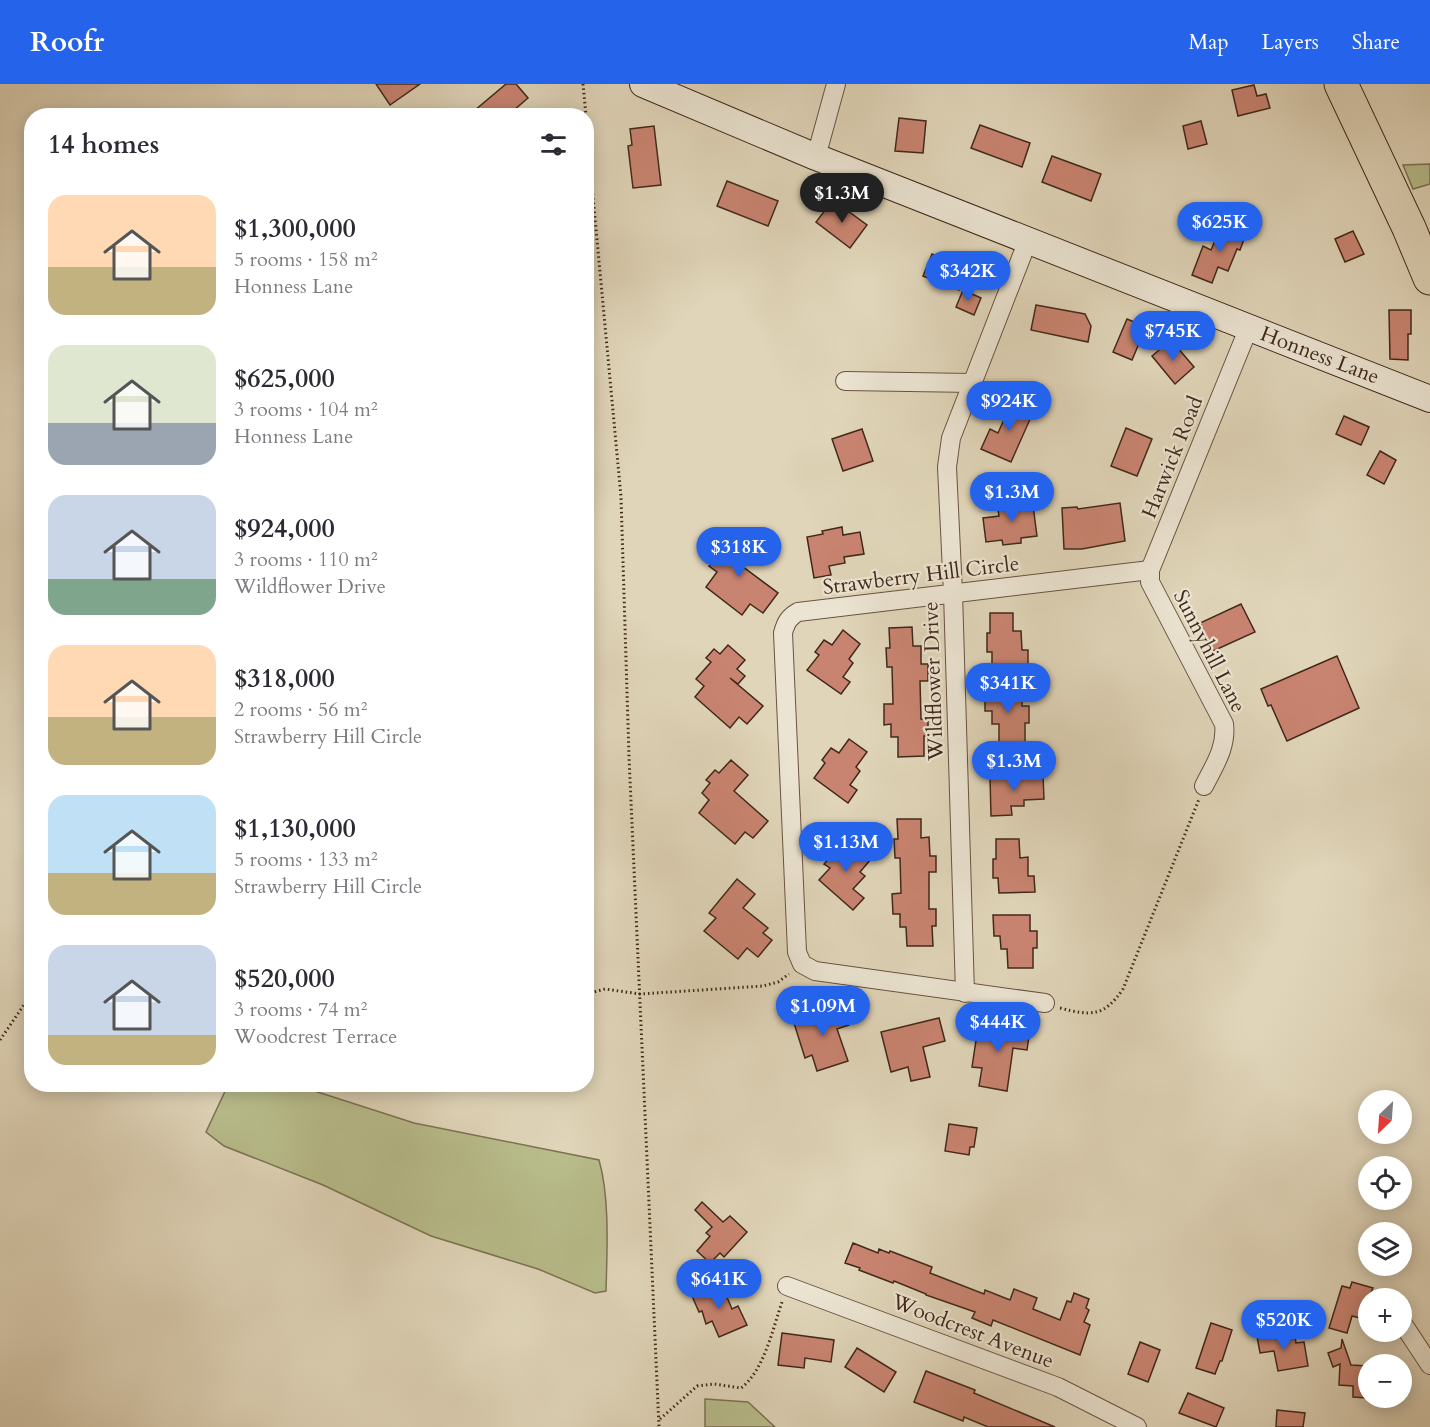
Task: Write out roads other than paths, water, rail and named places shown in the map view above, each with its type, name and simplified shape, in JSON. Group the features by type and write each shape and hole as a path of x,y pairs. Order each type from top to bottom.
{"highway":[{"path":"1341,84 1430,278"}],"street":[{"name":"Honness Lane","path":"643,84 816,157 1430,399"},
{"path":"816,157 836,84"},
{"name":"Wildflower Drive","path":"965,993 947,467 951,438 1028,240"},
{"name":"Harwick Road","path":"1150,570 1249,327"},
{"path":"844,381 973,384"},
{"name":"Strawberry Hill Circle","path":"965,993 815,971 802,964 797,952 783,633 785,624 790,616 798,612 1150,570"},
{"name":"Sunnyhill Lane","path":"1150,570 1150,582 1224,724 1226,735 1223,746 1204,786"},
{"path":"965,993 1045,1004"},
{"name":"Woodcrest Avenue","path":"788,1286 1058,1388 1137,1427"},
{"path":"1412,1338 1430,1365"}]}
